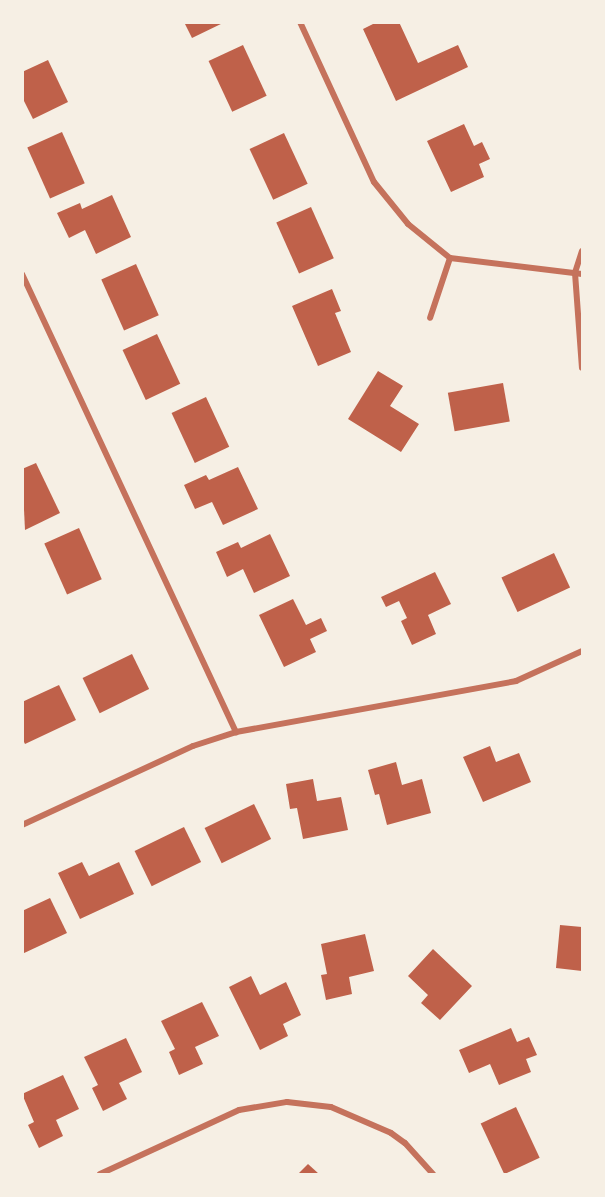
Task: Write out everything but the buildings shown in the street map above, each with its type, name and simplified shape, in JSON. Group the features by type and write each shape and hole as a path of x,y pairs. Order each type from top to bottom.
{"street":[{"path":"300,22 374,182 408,224 450,258 579,274"},
{"path":"582,251 579,274 582,368"},
{"path":"430,318 450,258"},
{"path":"22,274 236,732"},
{"path":"22,825 193,746 236,732 516,681 582,651"},
{"path":"100,1174 239,1110 287,1102 331,1107 391,1133 405,1143 433,1174"}]}
